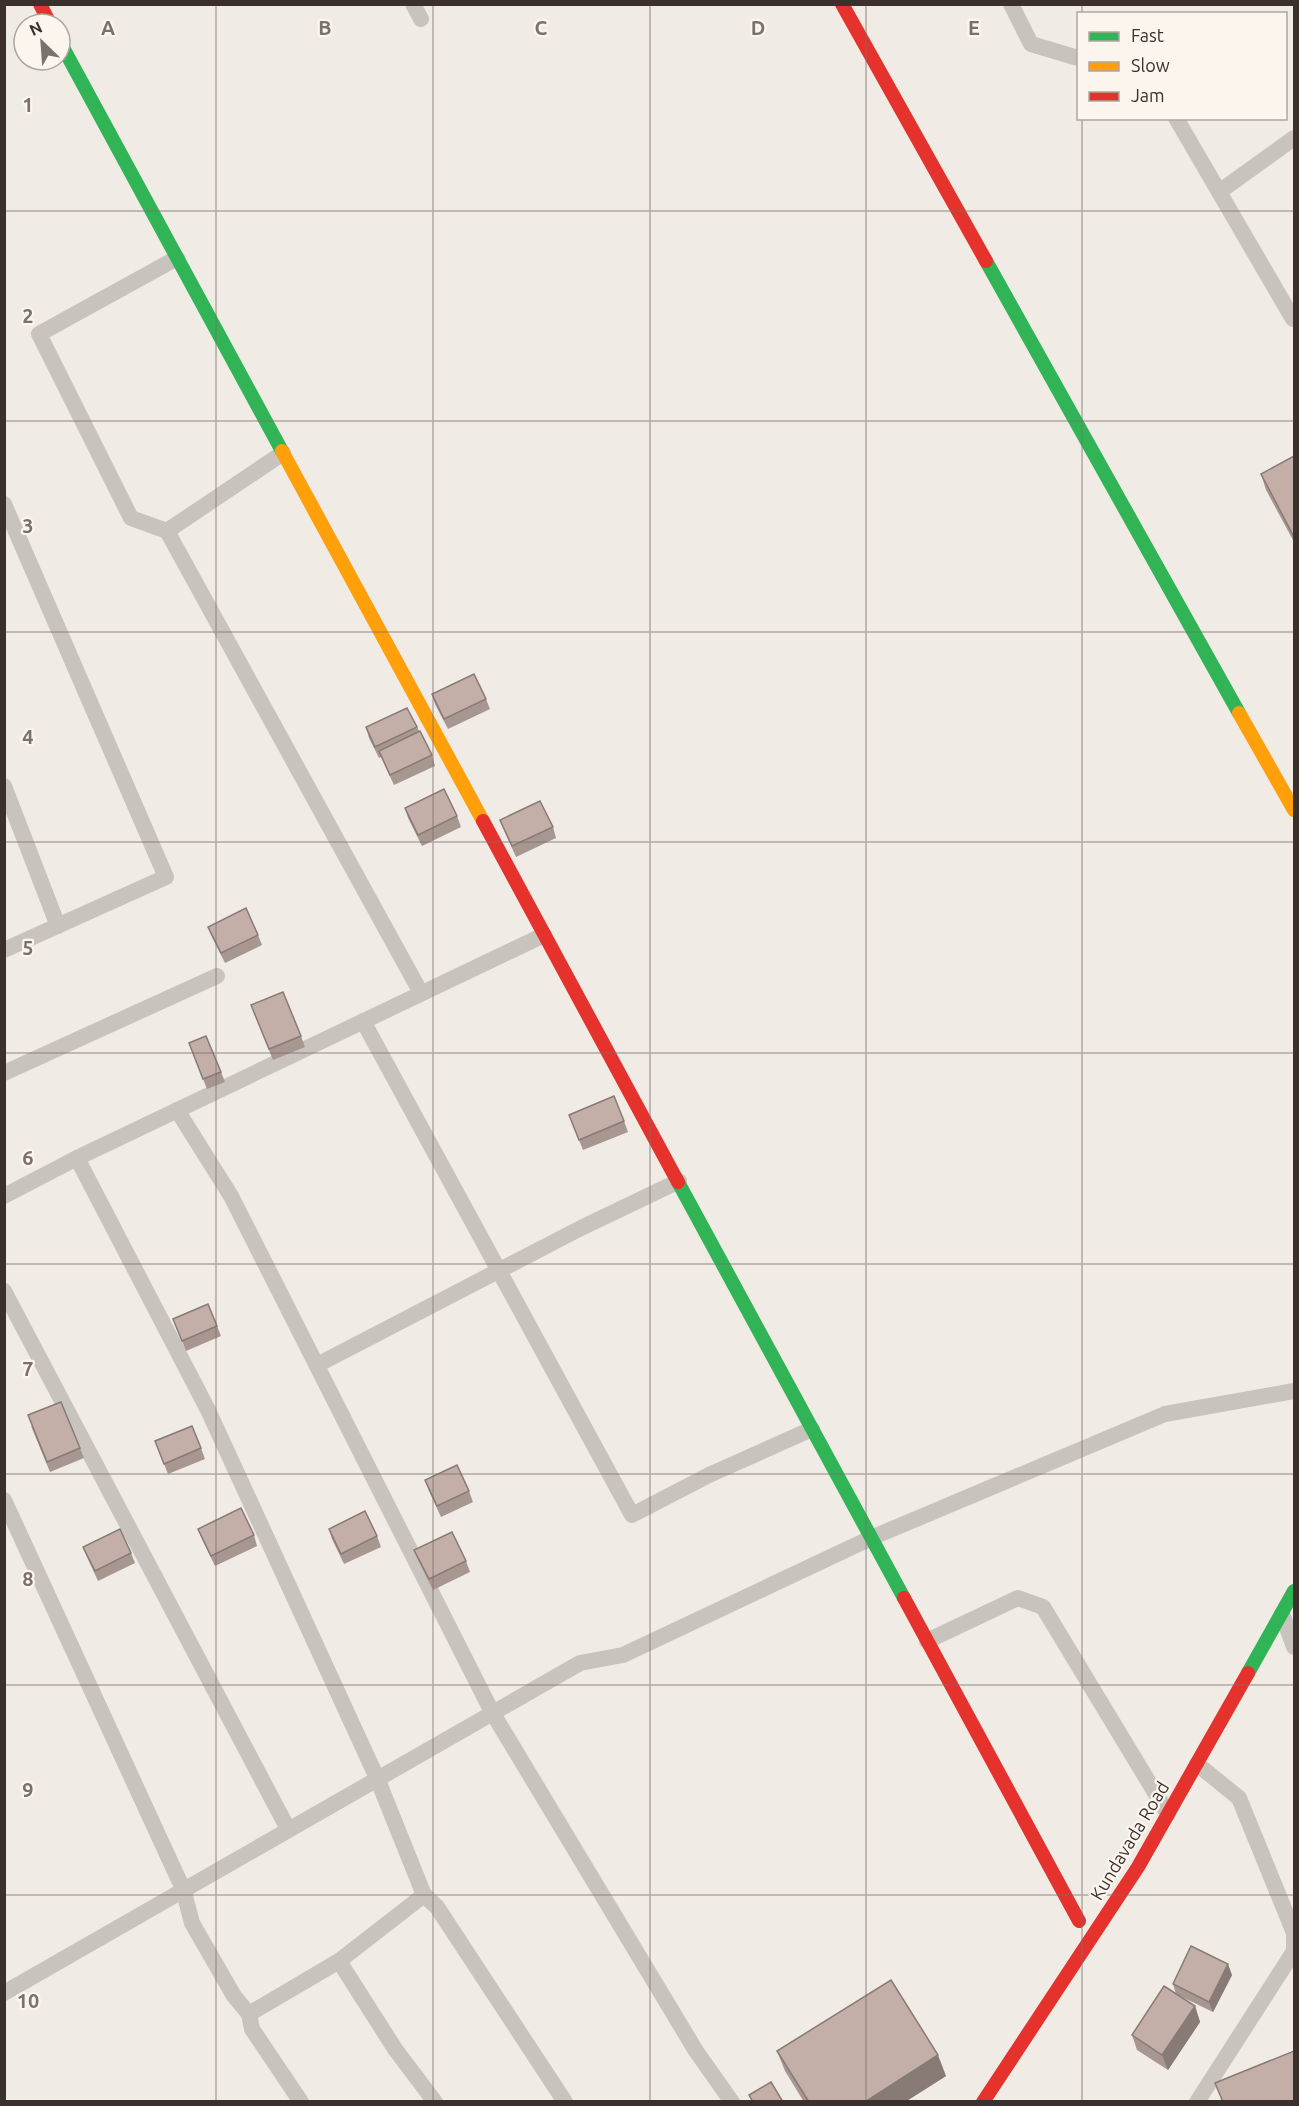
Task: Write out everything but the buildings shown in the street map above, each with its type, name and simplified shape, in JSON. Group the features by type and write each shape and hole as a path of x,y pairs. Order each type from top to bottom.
{"street":[{"path":"413,4 422,20"},
{"path":"842,4 1294,810"},
{"path":"1011,4 1031,44 1077,58"},
{"path":"72,64 1079,1921"},
{"path":"1177,120 1294,320"},
{"path":"1219,192 1294,138"},
{"path":"177,258 39,334 131,518 167,531 421,993"},
{"path":"167,531 283,453"},
{"path":"4,504 166,877 4,950"},
{"path":"4,786 58,926"},
{"path":"4,1196 77,1158 544,935"},
{"path":"4,1073 217,976"},
{"path":"363,1021 632,1515 709,1475 812,1429"},
{"path":"177,1110 231,1196 492,1713 696,2051 732,2102"},
{"path":"77,1158 208,1410 377,1778 424,1895 437,1906 565,2102"},
{"path":"317,1365 581,1228 679,1181"},
{"path":"4,1291 288,1829"},
{"path":"4,1993 580,1663 623,1655 871,1538 1165,1414 1294,1391"},
{"path":"4,1500 183,1889 192,1923 234,1995 249,2014 252,2029 301,2102"},
{"name":"Kundavada Road","path":"983,2102 1138,1867 1294,1591"},
{"path":"927,1641 1018,1598 1042,1606 1168,1814"},
{"path":"1282,1614 1294,1647"},
{"path":"1197,1764 1239,1798 1294,1933 1294,1951 1197,2102"},
{"path":"249,2014 339,1960 424,1895"},
{"path":"339,1960 394,2049 435,2102"}],"traffic: fast":[{"path":"72,64 282,451"},
{"path":"986,261 1239,713"},
{"path":"678,1182 904,1598"},
{"path":"1248,1673 1294,1591"}],"traffic: slow":[{"path":"282,451 483,821"},
{"path":"1239,713 1294,810"}],"traffic: jam":[{"path":"40,4 44,12"},
{"path":"842,4 986,261"},
{"path":"483,821 678,1182"},
{"path":"904,1598 1079,1921"},
{"path":"983,2102 1138,1867 1248,1673"}]}
